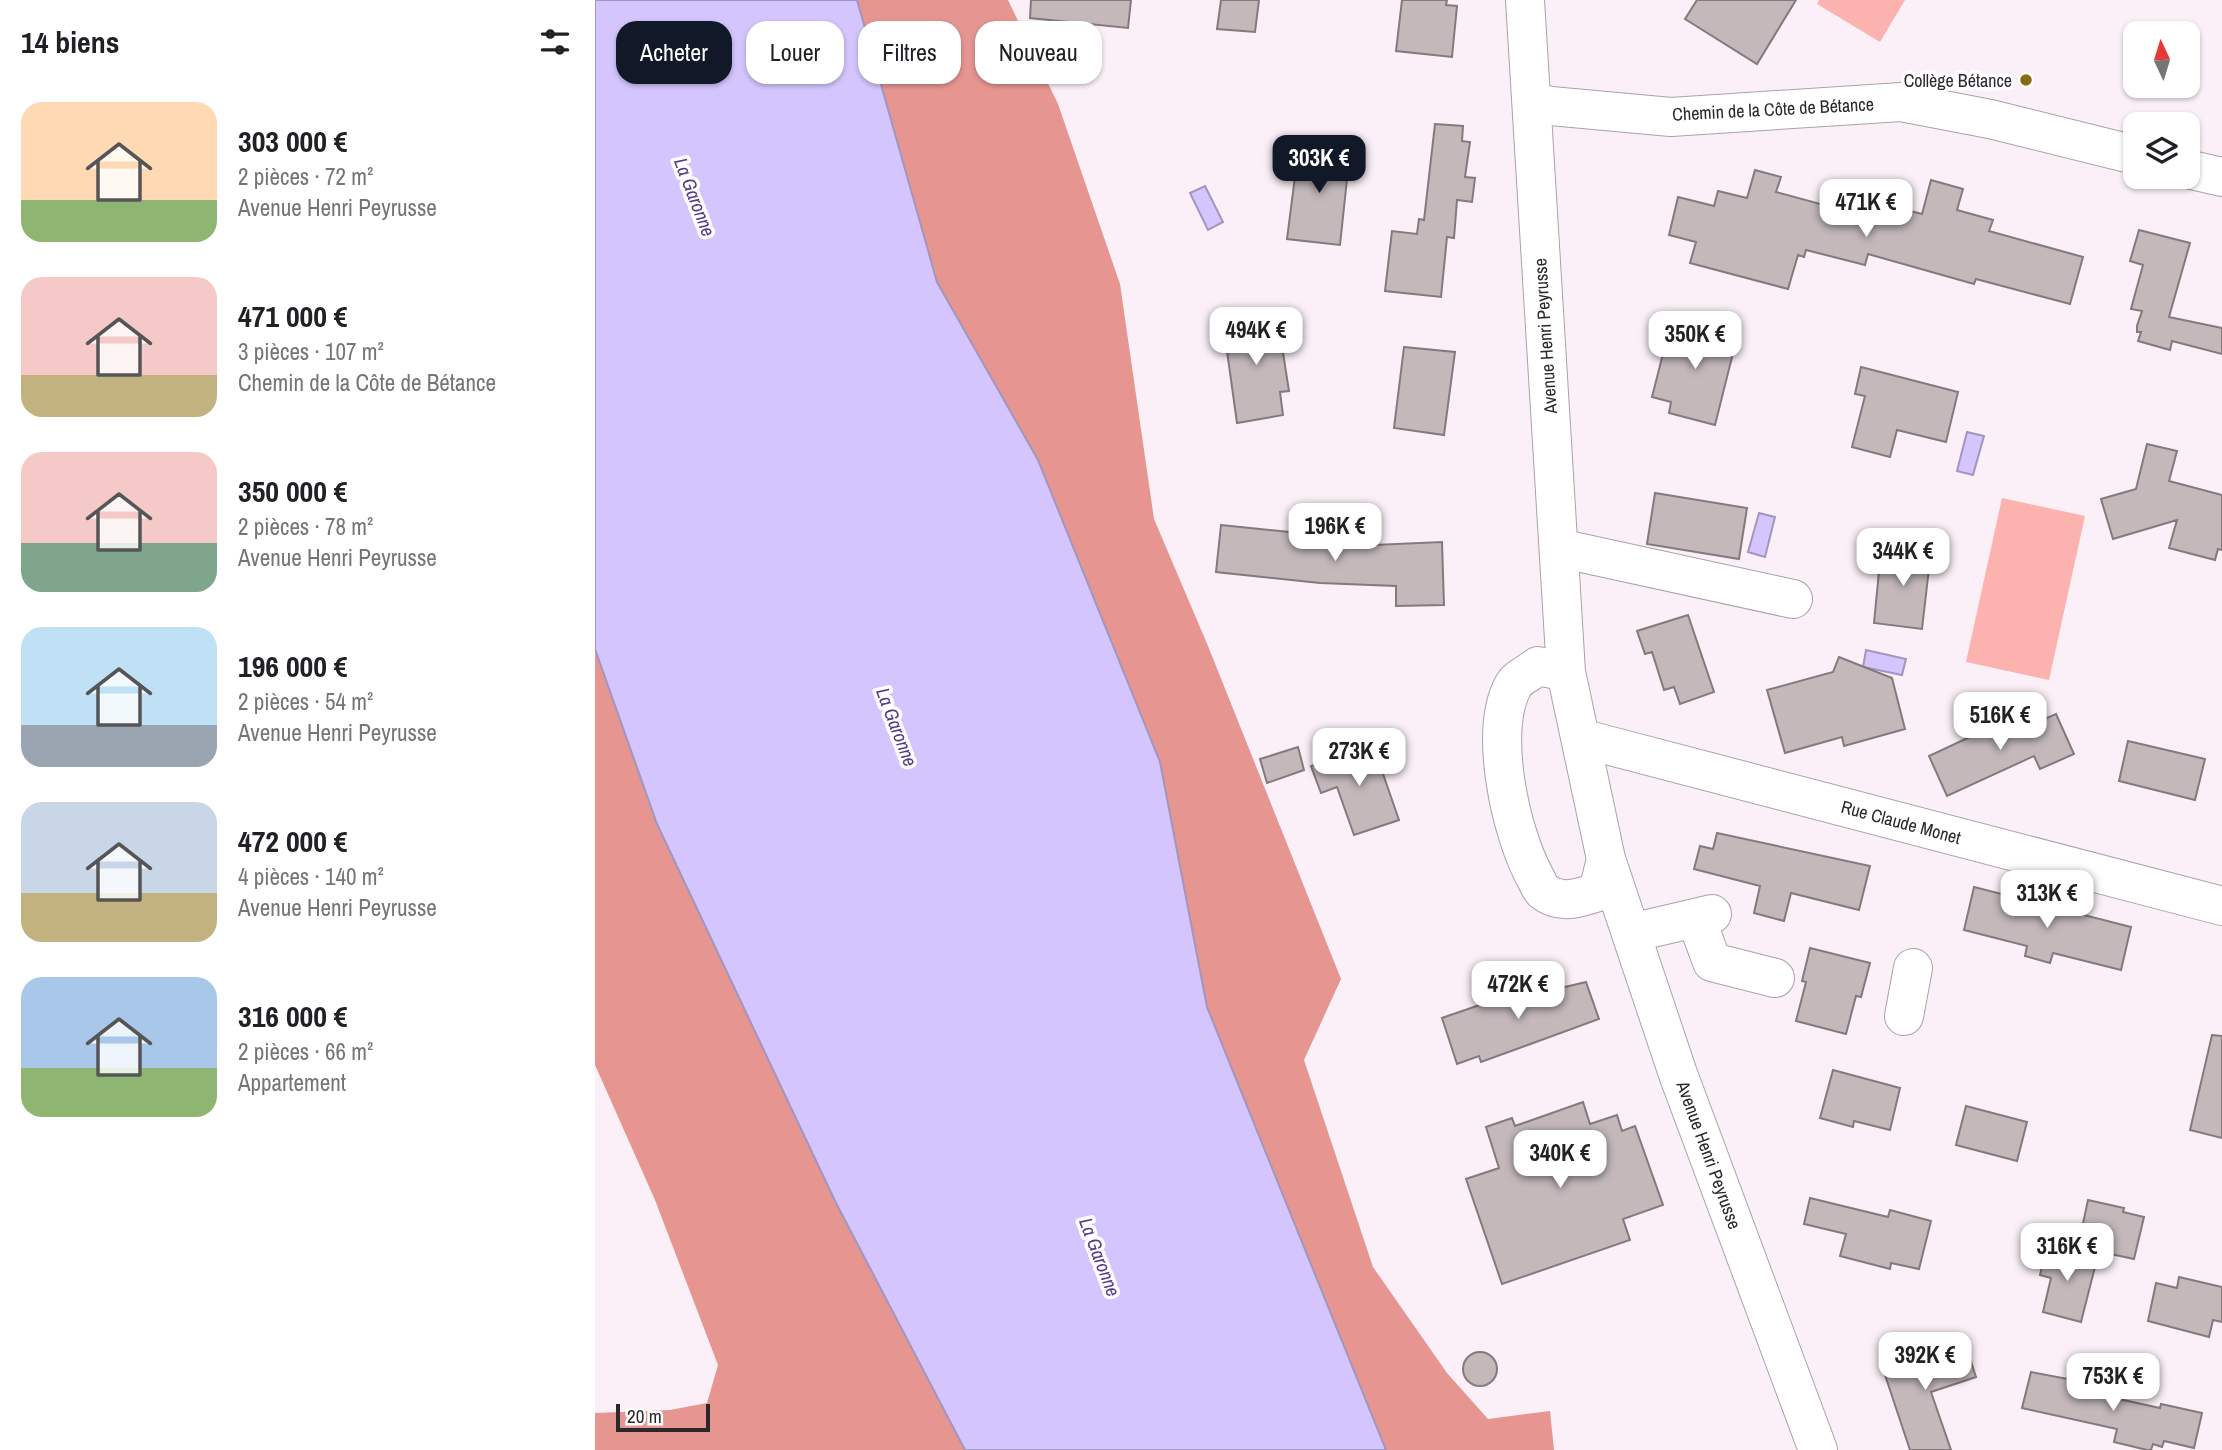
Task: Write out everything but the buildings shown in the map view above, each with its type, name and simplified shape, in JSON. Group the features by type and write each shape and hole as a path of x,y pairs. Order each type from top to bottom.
{"street":[{"name":"Avenue Henri Peyrusse","path":"1525,0 1566,672 1606,859 1678,1074 1818,1450"},
{"name":"Chemin de la Côte de Bétance","path":"1532,102 1671,117 1901,102 1990,119 2123,152"},
{"path":"2200,172 2222,177"},
{"path":"1559,548 1793,599"},
{"name":"Avenue Henri Peyrusse","path":"1566,672 1538,666 1514,684 1503,719 1504,759 1511,809 1524,858 1543,891 1570,901 1598,892 1606,859"},
{"name":"Rue Claude Monet","path":"1580,738 2222,906"},
{"path":"1631,933 1704,916 1712,962 1775,978"},
{"path":"1903,1016 1913,968"}],"shaded area":[{"path":"857,0 1008,0 1018,21 975,21 975,84 1048,84 1058,104 1120,284 1154,519 1208,646 1341,979 1304,1060 1373,1267 1447,1373 1488,1419 1550,1411 1554,1450 1386,1450 1207,1007 1160,762 1038,460 937,282 881,84 961,84 961,21 863,21"},
{"path":"1819,0 1905,0 1880,42 1817,4"},
{"path":"2002,498 2085,516 2049,680 1966,662"},
{"path":"595,649 657,824 836,1203 965,1450 595,1450 595,1413 670,1410 707,1403 718,1365 655,1200 595,1065"}],"water":[{"name":"La Garonne","path":"595,0 857,0 863,21 858,21 858,84 881,84 937,282 1038,460 1160,762 1207,1007 1386,1450 965,1450 836,1203 657,824 595,649"},
{"path":"1205,186 1223,222 1208,230 1190,193"},
{"path":"1967,432 1984,436 1973,475 1957,471"},
{"path":"1759,513 1775,517 1765,557 1748,552"},
{"path":"1866,650 1906,659 1902,675 1863,667"}],"place":[{"name":"Collège Bétance","path":"2026,80"}]}
